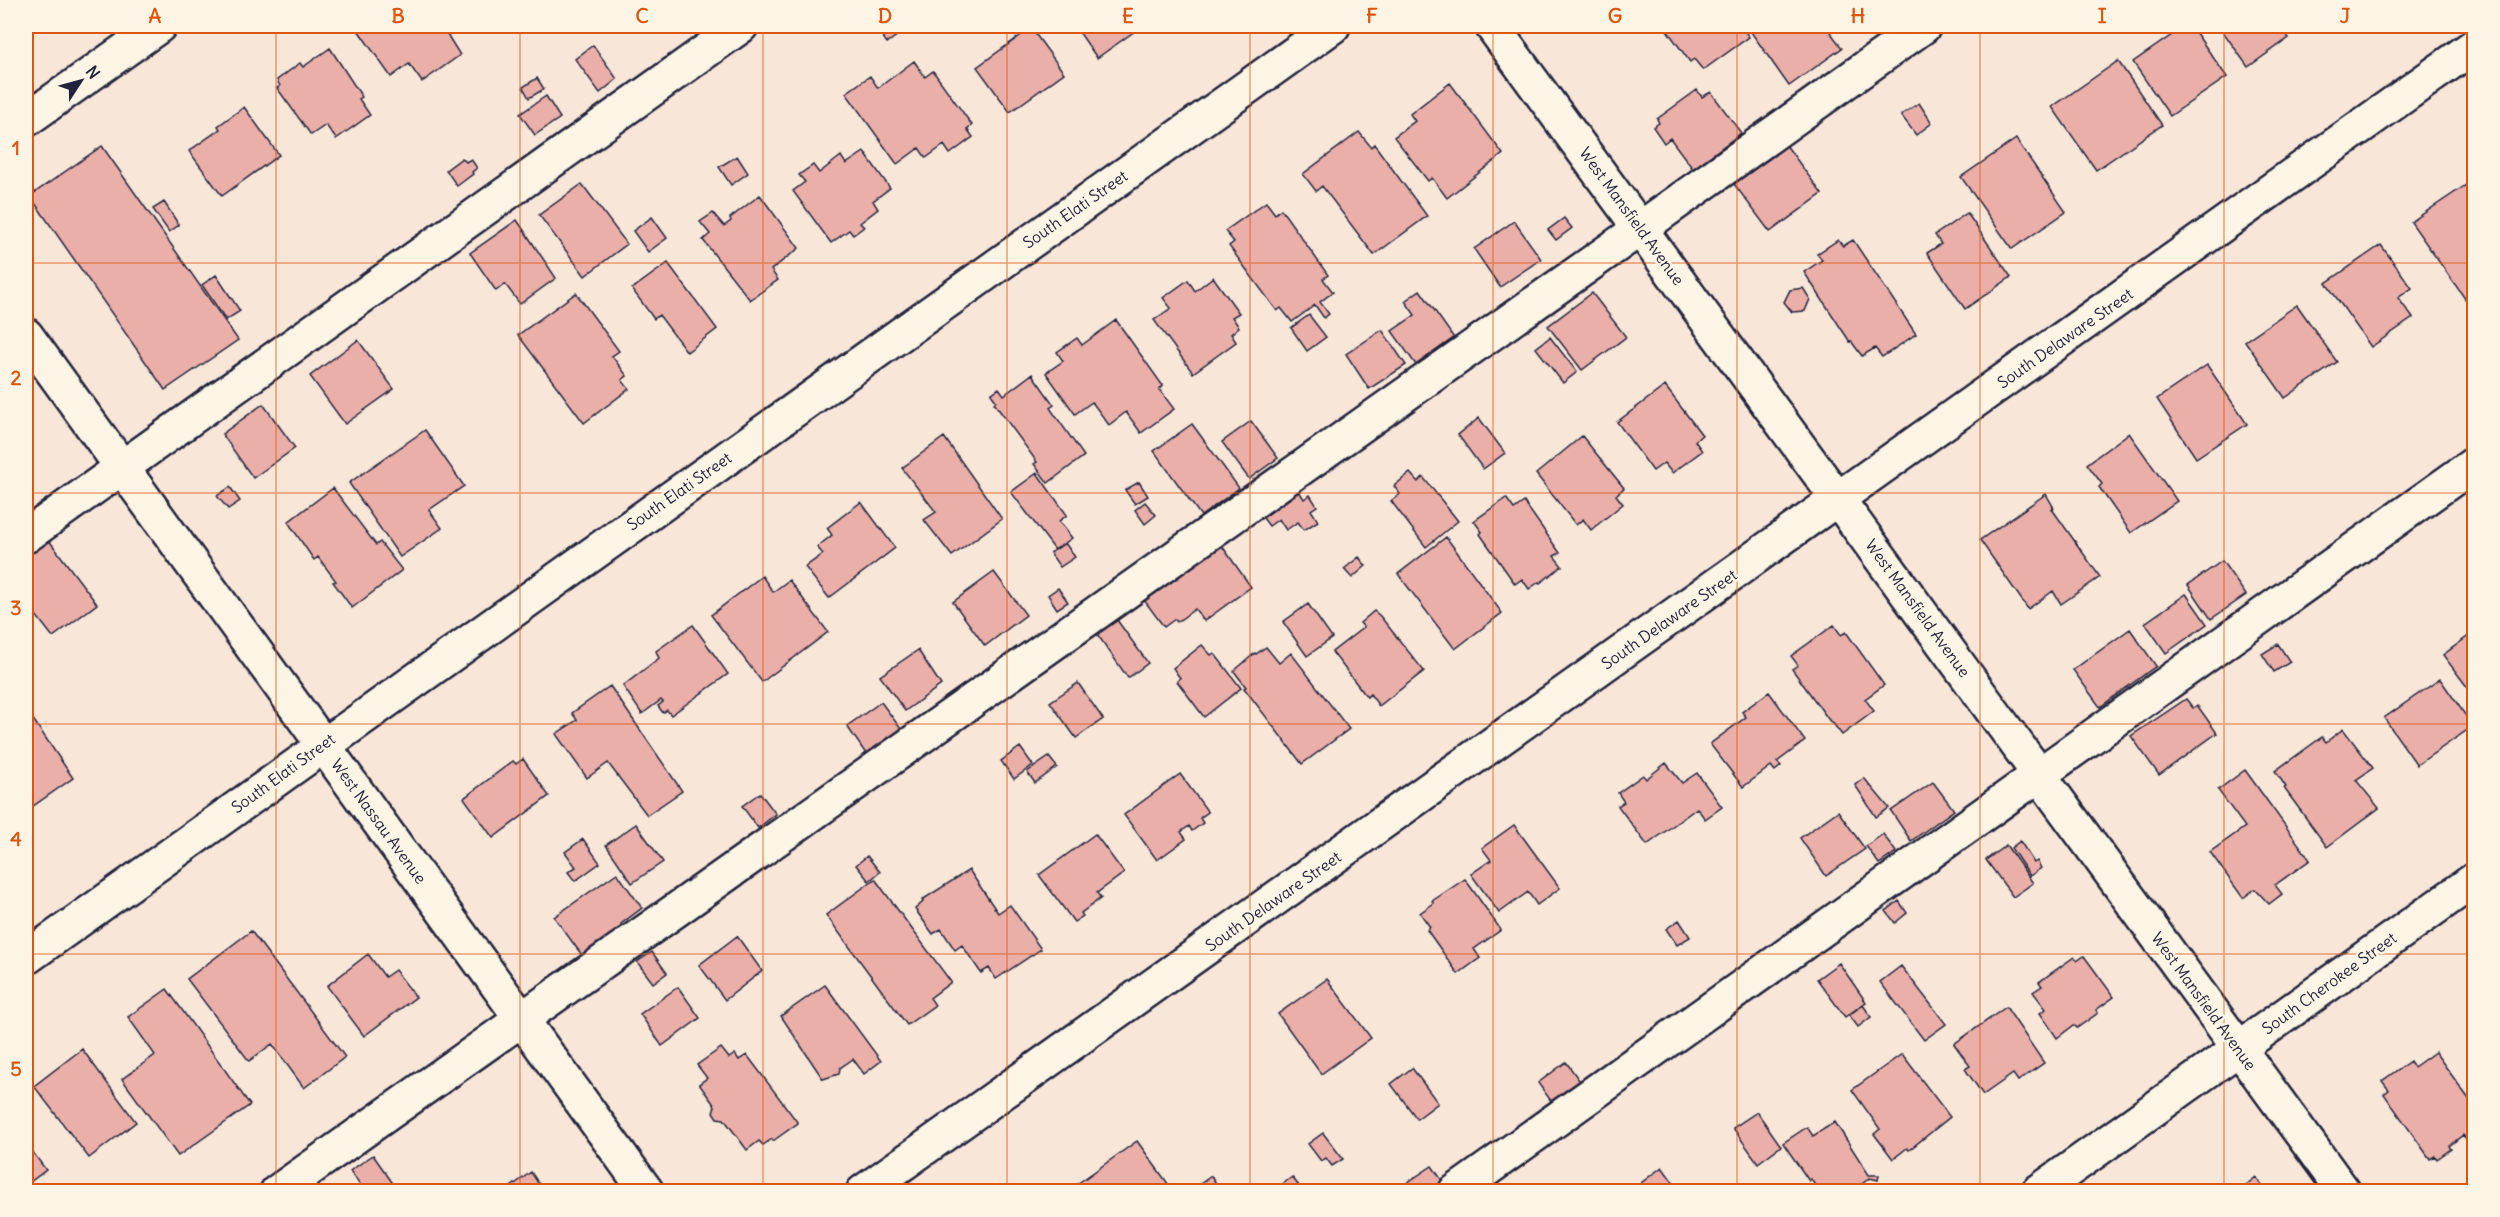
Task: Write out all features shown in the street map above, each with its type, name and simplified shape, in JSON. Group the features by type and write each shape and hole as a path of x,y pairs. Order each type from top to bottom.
{"street":[{"path":"26,120 159,26"},
{"path":"26,536 741,26"},
{"name":"South Elati Street","path":"26,958 1333,26"},
{"name":"West Mansfield Avenue","path":"1492,26 2344,1191"},
{"path":"277,1191 1641,228 1923,26"},
{"name":"South Delaware Street","path":"863,1191 2475,46"},
{"name":"West Nassau Avenue","path":"26,334 646,1191"},
{"path":"1455,1191 2475,464"},
{"name":"South Cherokee Street","path":"2038,1191 2475,880"}],"building":[{"path":"366,26 442,26 460,55 422,82 409,64 391,77 358,30"},
{"path":"875,26 898,26 902,32 887,43"},
{"path":"1075,26 1133,26 1135,31 1097,58"},
{"path":"1664,26 1741,26 1749,37 1703,70 1694,59 1690,62"},
{"path":"1761,26 1826,26 1842,48 1789,86 1751,32"},
{"path":"2185,26 2191,26 2227,77 2170,116 2133,62"},
{"path":"2219,26 2281,26 2289,38 2248,67"},
{"path":"1031,28 1064,73 1010,112 977,67"},
{"path":"593,45 617,79 600,93 575,59"},
{"path":"330,48 362,97 359,99 370,115 336,139 326,125 311,135 277,88 280,86 277,80 300,63 303,67"},
{"path":"914,61 925,77 933,71 972,125 967,129 973,137 950,154 944,145 926,158 919,148 897,164 846,93 870,76 878,88"},
{"path":"2118,61 2162,125 2096,170 2052,107"},
{"path":"537,78 544,89 529,98 523,87"},
{"path":"1450,83 1503,154 1447,198 1432,178 1428,181 1394,137 1415,121 1410,114"},
{"path":"1697,90 1702,97 1711,92 1741,133 1693,169 1670,138 1664,143 1653,127 1659,123 1657,119"},
{"path":"546,96 560,118 535,135 520,114"},
{"path":"1919,103 1932,123 1916,135 1901,115"},
{"path":"244,107 279,155 222,196 189,151 220,129 218,126"},
{"path":"1359,132 1371,147 1374,144 1427,216 1374,255 1322,186 1316,191 1303,174"},
{"path":"2016,139 2066,212 2012,249 1961,177"},
{"path":"1786,145 1822,194 1770,232 1734,184"},
{"path":"102,146 238,340 165,390 30,196"},
{"path":"864,152 890,188 873,201 878,209 860,223 864,227 853,235 849,230 831,243 793,191 805,182 799,175 813,165 819,173 841,156 846,164"},
{"path":"737,156 748,173 731,185 719,167"},
{"path":"462,158 466,162 471,159 477,168 457,186 446,170"},
{"path":"582,184 627,244 585,276 539,215"},
{"path":"2466,185 2474,198 2473,310 2411,222"},
{"path":"760,195 799,248 771,270 778,280 750,300 703,240 710,234 700,222 713,213 724,226 731,221 730,218"},
{"path":"164,202 179,225 169,232 153,209"},
{"path":"1266,202 1275,214 1281,209 1328,275 1323,279 1333,292 1320,302 1329,314 1324,318 1315,305 1292,322 1281,308 1277,311 1229,246 1234,242 1225,231"},
{"path":"1967,213 2011,277 1965,309 1927,253 1941,244 1935,235"},
{"path":"652,217 667,238 648,252 633,231"},
{"path":"1564,218 1572,228 1556,240 1548,230"},
{"path":"517,220 556,278 520,304 505,284 496,291 470,253"},
{"path":"1514,221 1541,259 1500,287 1474,249"},
{"path":"1838,240 1843,246 1853,240 1916,334 1882,357 1875,348 1862,356 1850,342 1804,272 1822,260 1817,254"},
{"path":"2381,245 2412,288 2398,298 2413,318 2371,347 2326,283"},
{"path":"668,263 717,329 687,352 659,315 654,319 632,289"},
{"path":"216,275 240,311 226,320 202,285"},
{"path":"1213,277 1239,313 1232,317 1239,327 1231,334 1236,342 1193,373 1154,320 1171,308 1163,298 1188,280 1195,291"},
{"path":"1803,288 1810,299 1805,311 1792,312 1784,302 1790,290"},
{"path":"1420,290 1454,338 1416,365 1392,331 1415,315 1405,301"},
{"path":"576,293 619,351 612,356 627,376 622,380 629,389 584,423 518,335"},
{"path":"1592,293 1626,337 1582,370 1548,326"},
{"path":"2297,305 2337,362 2285,398 2245,341"},
{"path":"1309,315 1326,337 1307,351 1291,328"},
{"path":"1116,320 1163,386 1159,389 1174,409 1141,433 1126,412 1109,425 1092,402 1075,414 1046,373 1063,361 1057,352 1077,338 1082,345"},
{"path":"1382,330 1406,365 1369,389 1346,354"},
{"path":"1550,337 1577,372 1563,383 1536,348"},
{"path":"358,340 394,389 345,424 310,376"},
{"path":"2207,365 2247,424 2196,458 2157,399"},
{"path":"1032,374 1054,405 1050,408 1084,456 1048,483 1034,464 1037,462 994,403 996,401 991,394 999,388 1004,395"},
{"path":"1665,386 1702,435 1695,441 1702,451 1672,473 1664,463 1653,471 1617,422"},
{"path":"263,404 295,448 253,478 222,434"},
{"path":"1479,418 1505,453 1483,469 1458,435"},
{"path":"1251,421 1278,458 1249,479 1222,442"},
{"path":"1192,424 1239,488 1201,516 1154,451"},
{"path":"425,430 464,486 429,510 442,528 400,557 349,483"},
{"path":"2129,433 2177,501 2131,533 2099,487 2102,484 2087,464"},
{"path":"1582,436 1624,488 1616,495 1623,504 1591,530 1583,519 1576,525 1536,474"},
{"path":"944,437 1002,519 952,556 924,520 936,512 902,468"},
{"path":"1037,473 1067,515 1059,521 1072,538 1055,550 1011,492"},
{"path":"1410,473 1418,482 1423,477 1458,521 1426,547 1391,501 1400,494 1394,486"},
{"path":"1139,482 1148,496 1135,504 1125,490"},
{"path":"230,487 240,501 228,509 217,496"},
{"path":"333,488 376,545 380,542 402,570 352,608 333,582 336,581 318,557 314,560 288,522"},
{"path":"1299,491 1304,499 1310,495 1317,506 1311,510 1318,521 1304,530 1298,522 1286,530 1279,519 1269,526 1263,518"},
{"path":"2046,494 2054,508 2052,509 2100,577 2061,604 2053,591 2028,609 1980,540"},
{"path":"1506,498 1514,509 1524,502 1560,553 1554,556 1562,566 1529,589 1522,579 1515,584 1480,534 1482,532 1474,521"},
{"path":"861,502 895,548 829,598 805,567 823,554 817,547 832,535 827,528"},
{"path":"1145,502 1156,515 1145,524 1135,510"},
{"path":"1446,537 1502,613 1455,649 1398,574"},
{"path":"48,539 97,604 53,637 32,610 26,615 26,556"},
{"path":"1065,543 1075,557 1060,567 1050,553"},
{"path":"1220,543 1251,587 1204,621 1195,609 1177,622 1175,619 1164,627 1144,600"},
{"path":"1359,557 1366,566 1352,578 1344,569"},
{"path":"2222,561 2246,595 2211,619 2188,585"},
{"path":"994,572 1026,615 985,646 953,602"},
{"path":"762,576 773,592 789,580 828,632 762,682 711,615"},
{"path":"1058,588 1068,602 1057,609 1048,595"},
{"path":"2186,594 2207,624 2166,653 2145,623"},
{"path":"1308,604 1332,638 1307,656 1283,622"},
{"path":"1374,611 1424,671 1379,706 1370,694 1367,697 1332,652 1364,627 1360,623"},
{"path":"1117,620 1148,663 1128,678 1097,634"},
{"path":"693,625 728,674 671,715 667,710 663,713 658,706 663,702 661,700 642,714 623,686 659,658 656,651"},
{"path":"1834,625 1841,635 1846,632 1884,685 1865,699 1874,711 1842,735 1792,669 1798,665 1791,656"},
{"path":"2130,629 2156,666 2100,707 2073,670"},
{"path":"2474,632 2474,696 2443,655"},
{"path":"2278,644 2290,662 2274,672 2262,654"},
{"path":"1202,645 1211,655 1214,653 1241,688 1204,717 1177,681 1180,678 1173,668"},
{"path":"1266,647 1279,663 1291,653 1349,729 1302,764 1244,688 1246,687 1234,671"},
{"path":"918,650 941,685 905,711 880,676"},
{"path":"2440,679 2473,726 2417,765 2384,718"},
{"path":"1078,683 1103,719 1076,738 1050,702"},
{"path":"610,686 682,791 647,815 608,763 587,778 556,734 577,720 572,713"},
{"path":"1769,692 1805,741 1777,762 1781,766 1775,771 1771,766 1743,787 1710,744 1746,717 1742,712"},
{"path":"2186,699 2193,708 2197,705 2217,733 2159,775 2131,736"},
{"path":"881,702 901,729 866,754 847,726"},
{"path":"30,715 73,778 26,811 26,718"},
{"path":"2343,729 2373,768 2356,780 2379,808 2327,847 2284,788 2286,787 2275,771 2322,737 2326,742"},
{"path":"1020,747 1033,765 1014,779 1001,761"},
{"path":"1049,757 1057,767 1035,783 1027,772"},
{"path":"523,759 549,796 493,838 464,798 513,761 516,764"},
{"path":"1666,763 1682,783 1697,773 1722,807 1705,819 1697,808 1647,845 1618,806 1624,802 1618,793 1643,775 1646,779"},
{"path":"2245,770 2310,860 2275,885 2282,894 2269,904 2255,889 2243,898 2210,852 2245,827 2218,790"},
{"path":"1180,774 1208,812 1200,818 1203,823 1192,831 1189,826 1181,832 1186,839 1157,860 1124,815"},
{"path":"1864,778 1889,808 1876,817 1855,785"},
{"path":"1933,782 1954,810 1911,841 1891,811"},
{"path":"760,793 776,814 758,828 742,806"},
{"path":"1838,811 1865,849 1826,876 1800,838"},
{"path":"636,824 663,862 632,883 606,845"},
{"path":"1514,825 1560,888 1537,905 1528,892 1499,913 1471,874 1491,860 1482,848"},
{"path":"1095,834 1124,873 1097,893 1101,898 1081,913 1083,916 1074,922 1039,875"},
{"path":"1883,834 1896,852 1879,864 1866,846"},
{"path":"583,839 600,863 575,881 568,872 576,867 565,852"},
{"path":"2020,841 2034,863 2037,861 2041,868 2030,876 2011,848"},
{"path":"2006,845 2033,883 2013,897 1986,860"},
{"path":"867,856 880,872 869,881 856,865"},
{"path":"969,870 998,913 1010,905 1041,949 996,979 989,968 981,973 962,945 955,950 941,929 933,934 915,909 923,902 922,900"},
{"path":"617,873 642,908 621,924 624,929 584,958 554,917"},
{"path":"875,879 951,982 930,998 935,1005 907,1025 826,915"},
{"path":"1465,879 1501,930 1474,949 1480,958 1458,974 1427,930 1430,927 1420,913 1434,903 1432,901"},
{"path":"1899,901 1907,913 1895,923 1886,911"},
{"path":"1679,920 1690,937 1677,945 1666,929"},
{"path":"251,931 345,1057 304,1088 272,1044 249,1061 187,979"},
{"path":"737,936 762,971 725,1000 699,965"},
{"path":"652,952 667,973 653,983 637,962"},
{"path":"368,954 385,977 395,970 416,997 364,1036 327,986"},
{"path":"2084,956 2114,997 2096,1010 2098,1013 2077,1028 2074,1025 2057,1038 2040,1013 2046,1009 2033,992 2042,986 2039,982 2074,957 2077,961"},
{"path":"1839,963 1866,1002 1845,1017 1817,979"},
{"path":"1901,966 1946,1024 1924,1040 1880,982"},
{"path":"1327,979 1371,1038 1321,1074 1278,1014"},
{"path":"825,985 881,1061 864,1074 853,1059 840,1068 839,1074 823,1079 781,1016"},
{"path":"678,987 700,1018 662,1046 640,1014"},
{"path":"167,989 250,1105 178,1156 122,1079 155,1055 128,1017"},
{"path":"1863,1005 1871,1017 1858,1027 1849,1015"},
{"path":"2006,1007 2044,1063 2018,1081 2013,1074 1983,1095 1965,1069 1970,1066 1954,1044"},
{"path":"721,1048 729,1058 735,1054 739,1060 747,1055 798,1123 773,1141 772,1139 763,1145 759,1141 747,1150 724,1119 717,1118 713,1112 715,1106 699,1084 707,1078 697,1065"},
{"path":"82,1049 136,1122 89,1158 34,1086"},
{"path":"2435,1052 2474,1106 2474,1140 2469,1143 2463,1135 2449,1146 2451,1149 2437,1159 2435,1156 2430,1159 2384,1094 2389,1090 2382,1081 2410,1061 2414,1067"},
{"path":"1902,1054 1950,1117 1909,1150 1907,1148 1893,1159 1874,1134 1880,1129 1852,1090"},
{"path":"1566,1062 1582,1084 1554,1105 1538,1083"},
{"path":"1412,1068 1438,1103 1417,1119 1391,1084"},
{"path":"1757,1112 1781,1146 1758,1163 1733,1128"},
{"path":"1835,1122 1869,1175 1879,1175 1878,1180 1870,1178 1859,1186 1862,1192 1819,1192 1783,1143 1807,1127 1813,1136"},
{"path":"1323,1133 1343,1159 1332,1166 1326,1158 1321,1161 1308,1144"},
{"path":"1137,1141 1174,1192 1066,1192"},
{"path":"26,1143 46,1170 26,1185"},
{"path":"373,1155 399,1192 366,1192 350,1171"},
{"path":"1432,1166 1446,1186 1437,1192 1405,1192 1402,1186"},
{"path":"1662,1167 1680,1192 1647,1192 1641,1183"},
{"path":"531,1172 544,1192 504,1192"},
{"path":"1211,1176 1222,1192 1193,1192 1192,1190"},
{"path":"1292,1177 1306,1192 1272,1192"},
{"path":"2256,1177 2266,1192 2237,1192"}]}
